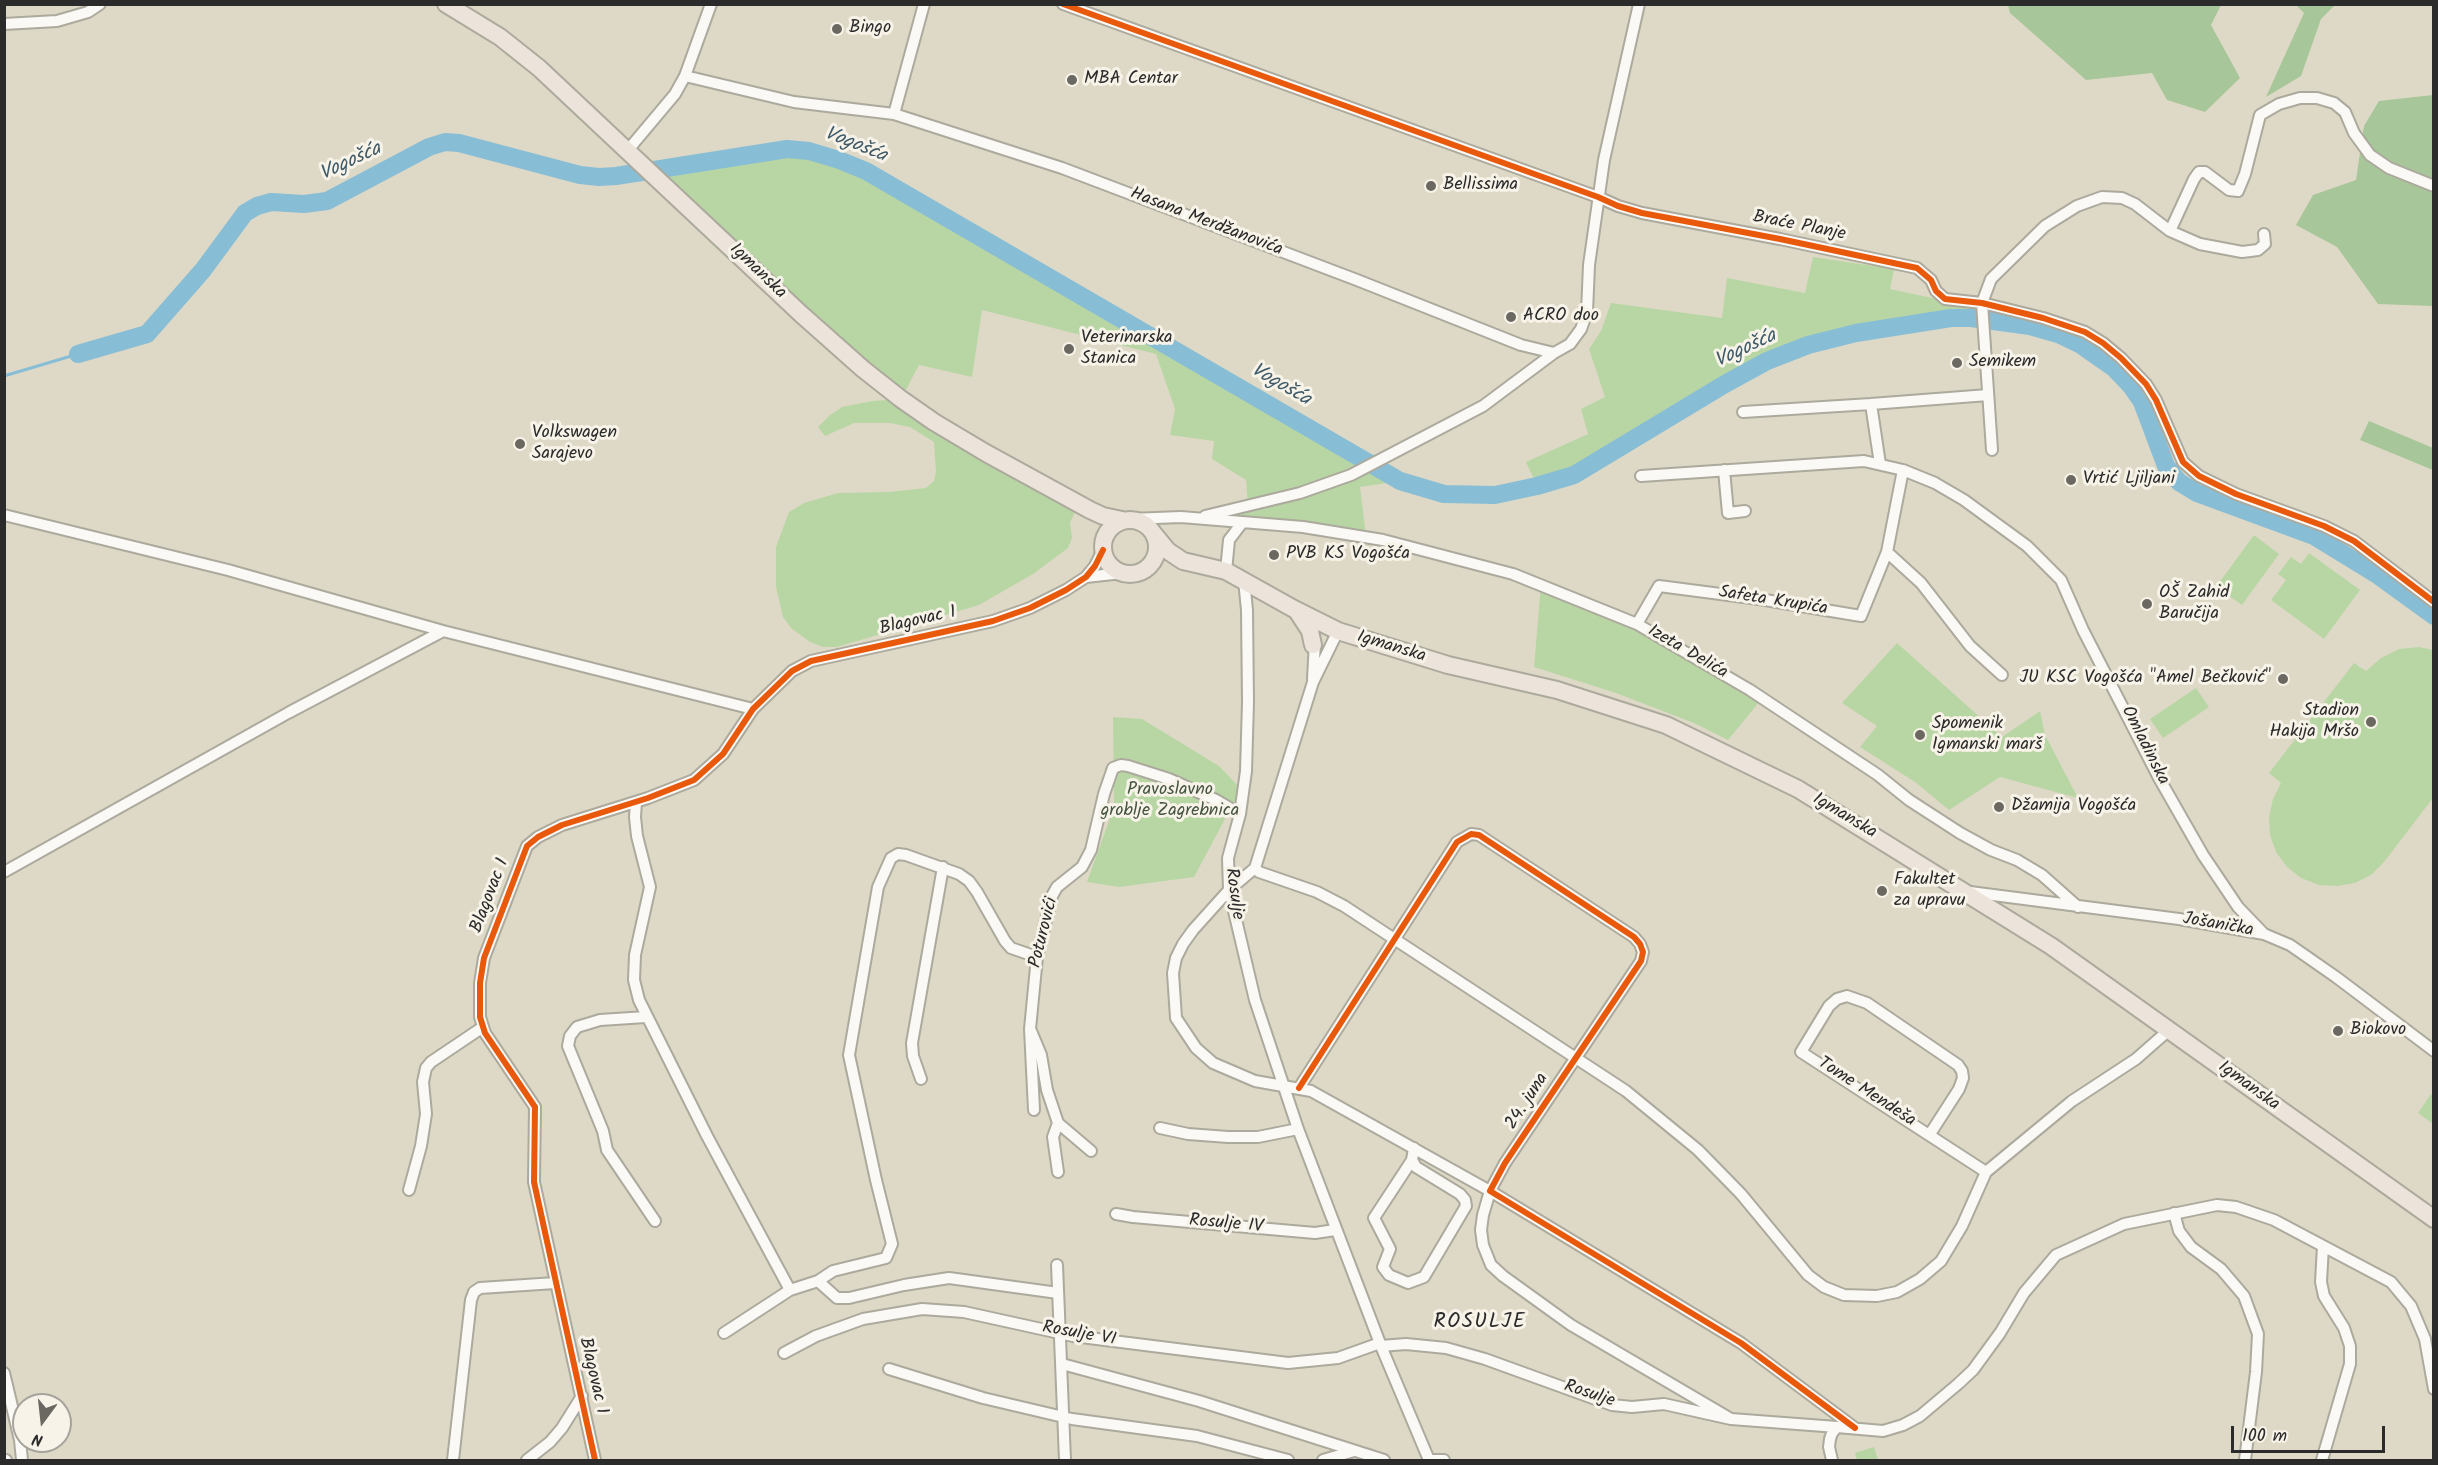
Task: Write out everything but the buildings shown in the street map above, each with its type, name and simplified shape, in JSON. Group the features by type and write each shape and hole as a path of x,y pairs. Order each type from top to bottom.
{"main road":[{"name":"Igmanska","path":"446,4 500,37 540,68 862,369 934,422 1090,510 1103,516 1126,520"},
{"path":"1090,510 1102,529 1104,543 1109,564 1122,573 1134,573 1146,568 1156,553 1153,533 1146,525 1126,520 1108,530 1104,543"},
{"name":"Igmanska","path":"1153,533 1168,551 1183,561 1226,571 1296,611 1338,631 1448,664 1557,690 1666,725 1798,789 1966,891 2051,946 2433,1219"},
{"name":"Igmanska","path":"1146,568 1183,561"},
{"path":"1296,611 1310,631 1313,645"}],"street":[{"path":"4,24 57,21 88,12 100,4"},
{"path":"628,150 675,94 685,76 711,4"},
{"path":"894,114 924,4"},
{"name":"Braće Planje","path":"1063,4 1615,205 1642,213 1780,238 1917,268 1931,280 1936,291 1945,299 2071,327 2103,344 2146,384 2156,400 2183,462 2199,476 2236,494 2324,526 2354,542 2433,602"},
{"path":"1196,518 1300,493 1351,475 1483,406 1554,353 1570,344 1581,329 1587,312 1589,266 1604,160 1640,4"},
{"name":"Hasana Merdžanovića","path":"685,76 794,102 894,114 1062,168 1521,345 1554,353"},
{"path":"2170,231 2194,178 2199,172 2205,172 2229,190 2238,190 2245,174 2260,115 2273,107 2300,98 2317,98 2334,103 2345,112 2354,133 2370,155 2389,168 2433,186"},
{"path":"1992,450 1982,307 1987,285 2045,226 2091,200 2102,197 2122,198 2135,204 2170,231 2200,244 2242,252 2258,250 2265,244 2264,234"},
{"path":"1743,412 1988,395"},
{"path":"1870,404 1880,464"},
{"name":"Omladinska","path":"1641,476 1864,461 1902,470 1935,483 1964,500 2027,546 2061,580 2083,630 2159,778 2203,855 2238,907 2264,934"},
{"path":"1724,470 1728,513 1745,511"},
{"name":"Safeta Krupića","path":"1638,624 1659,586 1759,599 1861,616 1887,552 1902,470"},
{"path":"4,515 228,570 443,631 753,709"},
{"name":"Izeta Delića","path":"1126,520 1181,517 1303,526 1383,540 1513,574 1638,624 1750,690 1951,828 2025,865 2078,907"},
{"path":"1153,533 1165,518"},
{"path":"1226,571 1229,540 1242,523"},
{"name":"Blagovac 1","path":"595,1461 534,1182 535,1107 483,1028 478,1004 484,958 527,846 538,837 562,825 636,802 694,780 723,754 753,709 792,671 811,661 993,621 1030,608 1086,577 1095,566 1104,543"},
{"path":"1887,552 1921,583 1970,646 2002,675"},
{"path":"1086,577 1122,573"},
{"name":"Rosulje","path":"1244,580 1247,610 1248,702 1246,771 1240,814 1228,858 1229,890 1256,1000 1298,1129 1380,1345 1429,1460"},
{"path":"1313,682 1313,645 1321,623"},
{"path":"4,872 288,712 443,631"},
{"path":"1338,631 1313,682 1255,868 1229,890 1193,930 1176,958 1173,974 1176,1018 1196,1048 1213,1063 1255,1081 1311,1091 1490,1191 1741,1343 1855,1428"},
{"name":"Poturovići","path":"1034,1110 1030,1029 1037,957 1052,896 1057,887 1082,867 1091,850 1104,794 1113,768 1121,765 1128,766 1169,779 1216,800 1240,814"},
{"path":"636,802 634,817 637,836 650,887 635,955 634,980 639,1000 790,1290"},
{"name":"24. juna","path":"1394,938 1457,842 1471,834 1479,835 1634,937 1640,944 1641,961 1505,1163 1490,1191 1483,1215 1483,1245 1491,1264 1497,1270 1571,1325 1731,1419"},
{"path":"724,1333 790,1290 818,1281 833,1272 886,1258 890,1252 892,1244 849,1055 878,887 888,863 898,854 959,874 969,881 1011,948 1037,957"},
{"path":"921,1079 913,1056 912,1043 943,867"},
{"path":"1255,868 1259,873 1317,892 1394,938 1441,972 1626,1091 1698,1150 1741,1194 1808,1275 1824,1287 1844,1295 1858,1297 1897,1292 1920,1279 1941,1261 1962,1226 1986,1172 2072,1101 2136,1059 2169,1030"},
{"name":"Jošanička","path":"1966,891 2179,919 2264,934 2290,945 2433,1051"},
{"path":"1299,1088 1394,938"},
{"name":"Tome Mendeša","path":"1930,1134 1959,1089 1963,1078 1958,1065 1867,1003 1847,996 1837,999 1829,1006 1801,1052 1986,1172"},
{"path":"646,1017 600,1020 577,1027 570,1036 568,1046 603,1131 607,1149 655,1221"},
{"path":"409,1190 426,1114 423,1082 426,1068 431,1062 483,1028"},
{"path":"1030,1029 1041,1055 1047,1090 1058,1124 1091,1151"},
{"path":"1058,1124 1053,1137 1058,1172"},
{"path":"1160,1128 1188,1134 1228,1137 1258,1137 1298,1129"},
{"path":"1412,1160 1416,1167 1460,1194 1466,1206 1424,1277 1408,1283 1389,1275 1383,1267 1390,1249 1374,1218 1412,1160 1414,1148"},
{"name":"Rosulje","path":"1380,1345 1406,1344 1446,1348 1485,1359 1612,1405 1632,1407 1664,1404 1731,1419 1883,1431 1903,1425 1920,1416 1973,1370 2000,1333 2024,1293 2056,1254 2124,1224 2217,1205 2236,1207 2274,1220 2391,1282 2411,1306 2426,1339 2433,1389"},
{"path":"2174,1213 2179,1231 2191,1247 2221,1269 2244,1296 2258,1334 2256,1372 2245,1461"},
{"name":"Rosulje IV","path":"1116,1214 1145,1219 1315,1233 1335,1230"},
{"path":"2322,1461 2350,1364 2350,1346 2344,1328 2324,1296 2321,1282 2323,1246"},
{"path":"1058,1265 1065,1461"},
{"path":"818,1281 837,1298 849,1298 904,1285 949,1278 1058,1293"},
{"path":"453,1461 471,1300 474,1292 480,1288 555,1283"},
{"name":"Rosulje VI","path":"784,1353 816,1336 863,1319 922,1309 964,1312 1059,1333 1288,1363 1338,1358 1380,1345"},
{"path":"1062,1364 1199,1401 1384,1461"},
{"path":"889,1369 983,1398 1064,1417 1197,1436 1288,1461"},
{"path":"4,1373 20,1440 22,1461"},
{"path":"527,1461 550,1442 562,1428 582,1396"},
{"path":"1832,1461 1830,1439 1837,1427"},
{"path":"1323,1461 1354,1451"},
{"path":"1429,1460 1444,1461"}],"green space":[{"path":"2008,5 2221,5 2211,25 2240,78 2205,112 2167,100 2152,73 2086,80 2010,13"},
{"path":"2296,5 2335,5 2321,19 2301,76 2266,97 2304,13"},
{"path":"2433,95 2433,306 2378,304 2337,247 2296,225 2313,195 2356,180 2364,126 2379,101"},
{"path":"787,149 809,151 866,171 1400,481 1360,487 1366,537 1203,519 1248,505 1246,480 1212,459 1214,441 1170,435 1175,409 1156,354 982,310 972,377 919,365 901,399 1080,503 1070,522 1072,538 1068,548 1033,574 979,605 837,647 823,647 810,642 791,628 783,617 776,587 776,547 789,512 804,503 838,493 889,492 926,488 934,481 936,472 934,442 910,427 890,423 854,423 825,436 818,427 842,407 872,401 900,399 650,170"},
{"path":"1813,257 1894,269 1890,289 1932,298 1982,303 2103,343 2097,354 2058,334 2030,326 1971,318 1951,318 1856,333 1808,345 1767,362 1725,384 1574,475 1537,486 1526,462 1588,434 1581,409 1605,397 1589,349 1601,331 1611,303 1722,318 1727,278 1805,293"},
{"path":"2369,421 2433,448 2433,470 2360,440"},
{"path":"2254,535 2279,554 2242,605 2216,587"},
{"path":"2309,553 2360,590 2324,639 2271,600 2286,580 2278,574 2291,557 2301,564"},
{"path":"1541,584 1637,624 1760,701 1728,740 1694,723 1616,693 1534,667"},
{"path":"1897,643 2002,737 2040,711 2045,735 2078,798 2000,777 1949,810 1915,782 1860,747 1877,726 1842,703"},
{"name":"Stadion Hakija Mršo","path":"2419,647 2433,650 2433,798 2384,862 2371,875 2355,883 2337,886 2319,885 2301,878 2287,867 2276,852 2270,835 2269,817 2273,799 2281,783 2269,773 2354,663 2366,671 2381,658 2399,649"},
{"path":"2196,688 2209,707 2163,738 2150,719"},
{"name":"Pravoslavno groblje Zagrebnica","path":"1113,717 1142,719 1219,766 1241,789 1194,877 1119,887 1087,882 1114,807"},
{"path":"2431,1094 2433,1096 2433,1124 2418,1113"},
{"path":"1874,1447 1878,1460 1857,1460 1855,1453"}],"waterway":[{"name":"Vogošća","path":"78,354 147,334 203,270 245,213 257,206 271,202 304,204 327,201 429,147 445,142 459,143 580,175 599,177 787,149 809,151 866,171 1400,481 1444,494 1495,495 1574,475 1725,384 1767,361 1808,345 1856,333 1951,318 1971,318 2030,326 2058,334 2081,345 2114,368 2131,386 2142,402 2166,466 2179,482 2197,493 2314,536 2376,574 2434,616"},
{"path":"4,376 78,354"}],"cycle path":[{"path":"1063,4 1618,206 1642,213 1917,268 1931,280 1936,291 1945,299 1982,303 2043,318 2085,332 2121,358 2146,384 2156,400 2183,462 2199,476 2236,494 2324,526 2354,541 2434,602"},
{"path":"595,1460 534,1182 535,1107 485,1033 480,1017 480,983 484,958 527,846 538,837 562,825 648,798 694,780 723,754 753,709 792,671 811,661 993,621 1030,608 1086,577 1103,550"},
{"path":"1299,1088 1457,842 1471,834 1479,835 1634,937 1643,952 1641,961 1505,1163 1490,1191 1741,1343 1855,1428"}],"place":[{"name":"Bingo","path":"837,29"},
{"name":"MBA Centar","path":"1072,80"},
{"name":"Bellissima","path":"1431,186"},
{"name":"ACRO doo","path":"1511,317"},
{"name":"Veterinarska Stanica","path":"1069,349"},
{"name":"Semikem","path":"1957,363"},
{"name":"Volkswagen Sarajevo","path":"520,444"},
{"name":"Vrtić Ljiljani","path":"2071,480"},
{"name":"PVB KS Vogošća","path":"1274,555"},
{"name":"OŠ Zahid Baručija","path":"2147,604"},
{"name":"JU KSC Vogošća \"Amel Bečković\"","path":"2283,679"},
{"name":"Stadion Hakija Mršo","path":"2371,722"},
{"name":"Spomenik Igmanski marš","path":"1920,735"},
{"name":"Džamija Vogošća","path":"1999,807"},
{"name":"Fakultet za upravu","path":"1882,891"},
{"name":"Biokovo","path":"2338,1031"}],"district":[{"name":"ROSULJE","path":"1480,1323"}]}
